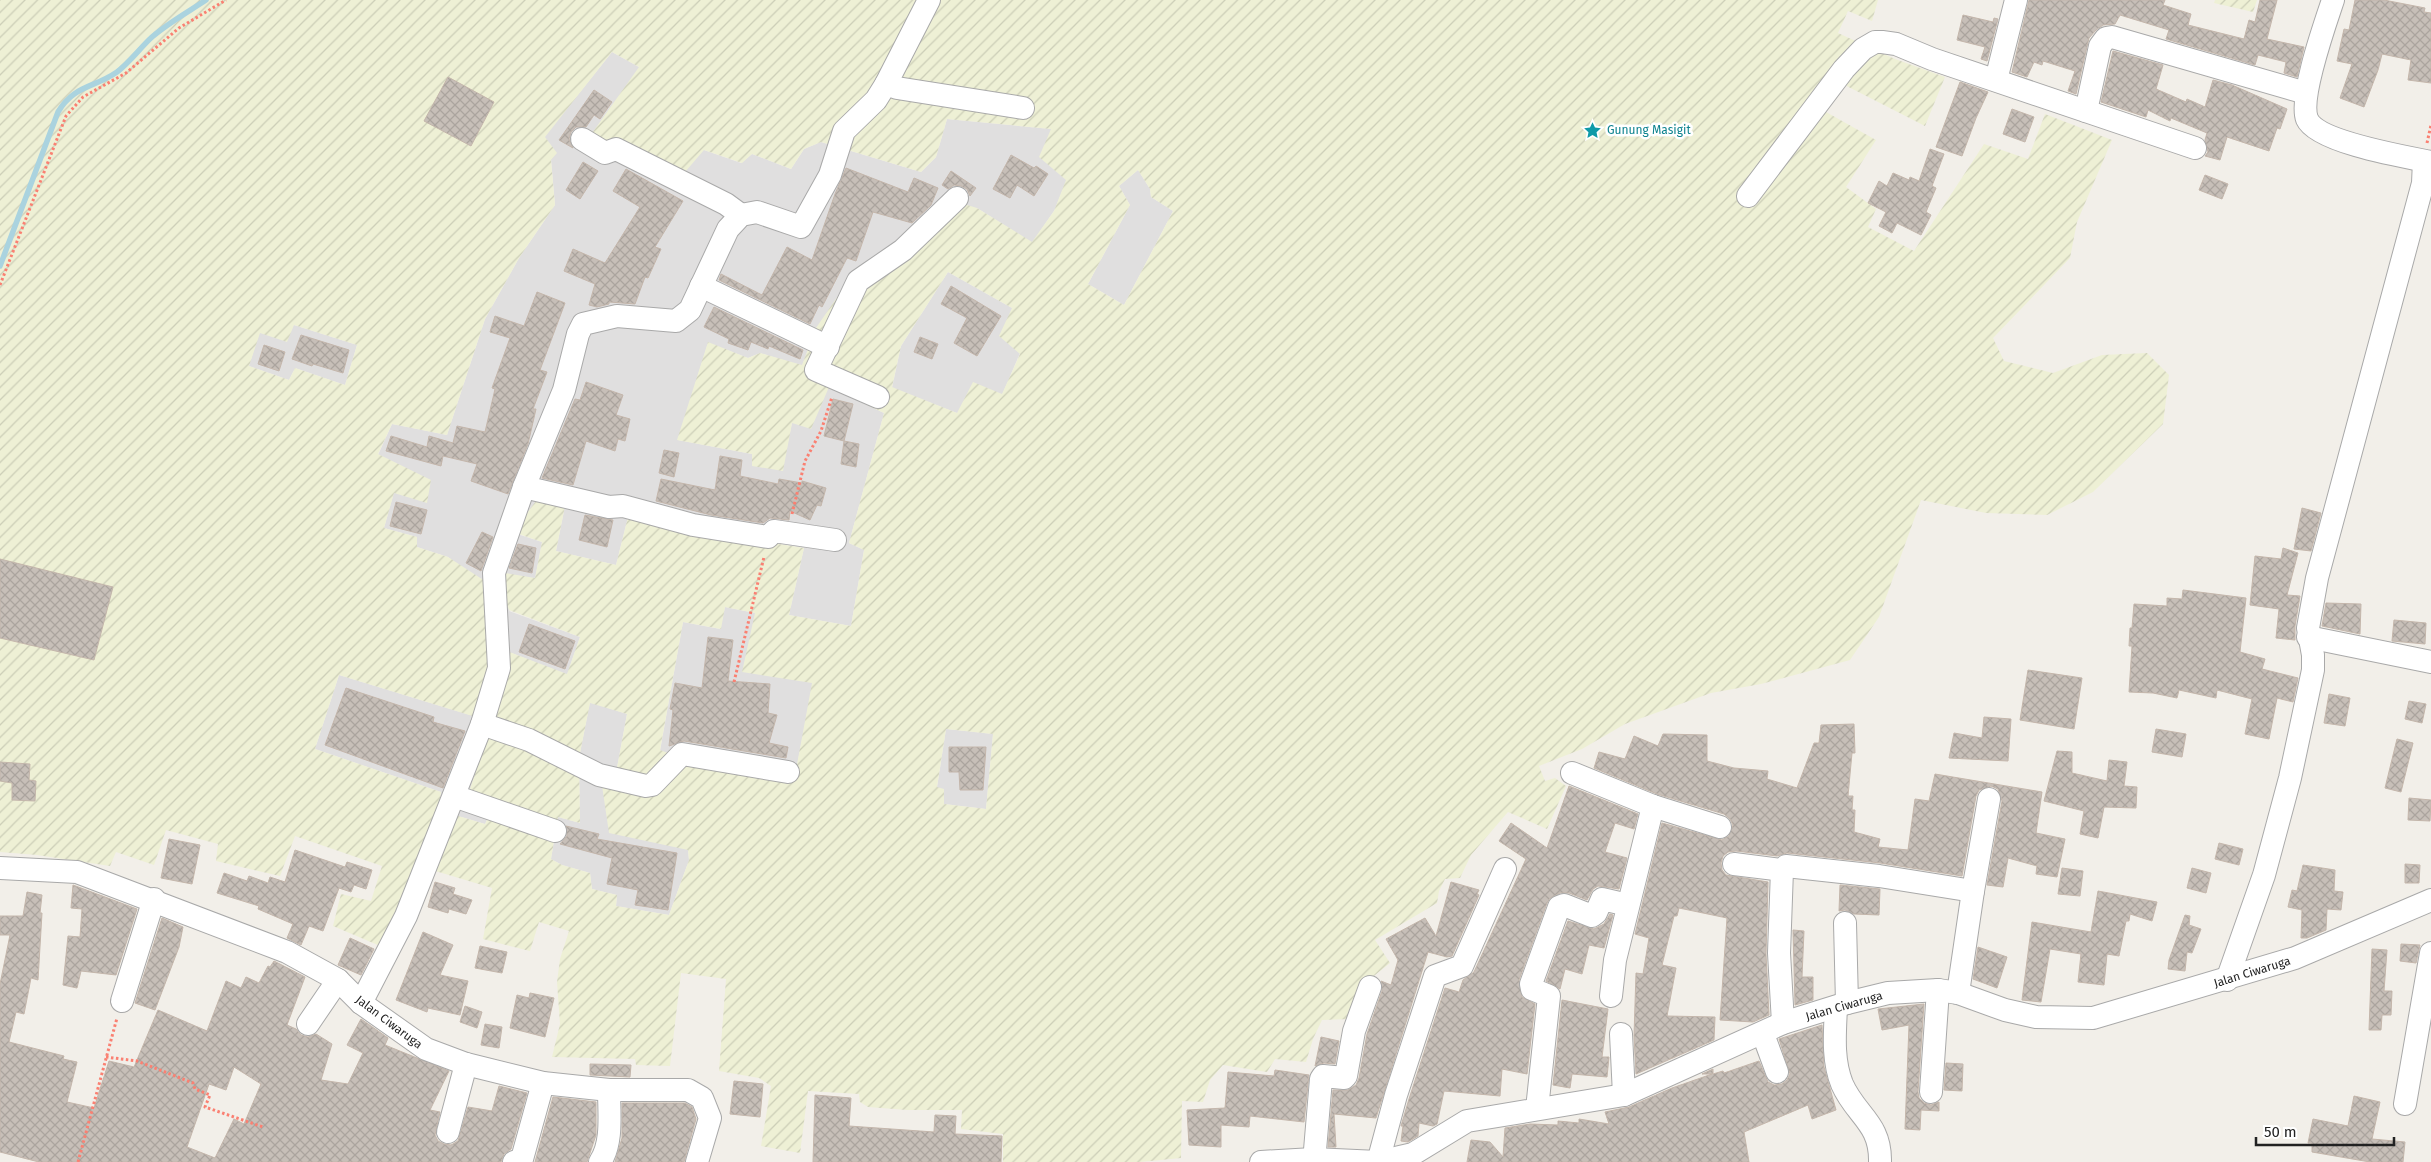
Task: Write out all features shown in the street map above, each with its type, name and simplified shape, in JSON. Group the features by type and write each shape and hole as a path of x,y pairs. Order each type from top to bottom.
{"street":[{"path":"361,1003 406,916 482,724 499,668 494,572 524,487 564,390 578,334 583,324 617,316 676,321 690,310 728,228 741,215 758,212 801,226 830,175 844,131 876,100 929,0"},
{"path":"1996,80 2016,0"},
{"path":"2227,980 2264,875 2290,778 2313,670 2313,655 2308,637 2310,612 2317,578 2423,183 2427,161 2386,154 2320,132 2308,121 2306,93 2333,0"},
{"path":"2086,112 2100,46 2106,38 2112,37 2306,93"},
{"path":"1748,196 1844,69 1863,49 1875,42 1896,44 2086,112 2194,148"},
{"path":"886,84 897,88 1023,108"},
{"path":"582,139 605,153 616,149 726,204 741,215"},
{"path":"878,397 837,381 816,370 858,281 903,250 957,198"},
{"path":"701,286 828,347"},
{"path":"524,487 609,507 623,506 693,525 778,536 835,540"},
{"path":"2308,637 2431,662"},
{"path":"482,724 529,740 599,775 646,786 652,784 682,754 788,772"},
{"path":"1572,774 1654,806 1720,827"},
{"path":"454,796 555,831"},
{"path":"1931,1092 1948,992 1973,892 1989,799"},
{"path":"1611,996 1615,960 1654,806"},
{"path":"1734,864 1782,870"},
{"path":"1783,1023 1779,952 1782,870 1786,866 1879,876 1973,892"},
{"name":"Jalan Ciwaruga","path":"0,868 77,872 287,952 338,980 361,1003 426,1049 466,1064 543,1083 609,1090 688,1090 702,1098 710,1118 697,1162"},
{"path":"1378,1162 1396,1095 1435,976 1462,966 1505,869"},
{"path":"1537,1109 1548,996 1532,989 1531,984 1559,907 1564,906 1592,916 1596,913 1602,899 1628,905"},
{"path":"122,1001 154,900"},
{"name":"Jalan Ciwaruga","path":"1262,1162 1378,1162 1413,1154 1468,1121 1624,1095 1763,1034 1783,1023 1888,993 1948,992 2005,1010 2036,1016 2093,1018 2227,980 2295,958 2431,900"},
{"path":"1845,923 1842,1005 1837,1066 1850,1098 1873,1127 1878,1138 1880,1162"},
{"path":"2406,1104 2431,953"},
{"path":"308,1024 338,980"},
{"path":"1314,1161 1321,1079 1323,1076 1344,1078 1346,1076 1354,1031 1370,987"},
{"path":"1621,1034 1624,1095"},
{"path":"1763,1034 1777,1072"},
{"path":"448,1132 466,1064"},
{"path":"514,1162 522,1159 528,1143 543,1083"},
{"path":"600,1162 606,1154 608,1144 609,1090"}],"path":[{"path":"0,285 66,116 83,97 126,73 180,28 226,0"},
{"path":"734,682 752,604 805,460 821,431 837,381"},
{"path":"78,1162 122,1001"},
{"path":"106,1057 137,1061 193,1083 195,1089 210,1095 205,1107 263,1127"}],"shaded area":[{"path":"612,52 639,67 704,150 741,163 752,154 791,169 804,149 821,142 921,172 936,157 947,119 1051,129 1067,180 1054,211 1032,243 977,208 816,328 802,366 760,353 748,358 708,343 678,440 752,454 782,471 792,423 829,387 884,413 849,543 864,550 851,626 789,615 804,548 687,529 629,513 616,565 556,551 565,506 514,533 542,542 535,579 509,611 580,637 567,675 507,651 463,569 448,557 417,547 417,537 384,528 394,492 378,455 392,424 447,435 485,319 519,258 555,205 551,159 544,137"},
{"path":"1138,170 1150,189 1151,197 1173,211 1124,305 1088,284 1130,205 1119,186"},
{"path":"948,272 1012,308 1020,353 1002,395 957,413 892,388 901,346"},
{"path":"294,325 357,345 345,385 295,368 289,380 249,366 259,333"},
{"path":"725,607 755,613 813,683 794,781 684,759 660,751 683,622 720,629"},
{"path":"339,675 493,722 496,802 485,824 438,810 441,792 315,749"},
{"path":"590,702 627,714 616,773 688,850 689,860 669,915 616,906 617,895 592,889 590,873 562,865 551,859 558,817 580,823 579,758"},
{"path":"946,729 993,734 986,809 944,804 937,788"}],"green space":[{"path":"0,0 1878,0 1872,21 1848,11 1838,33 1895,59 1945,77 1925,126 1831,78 1810,103 1876,140 1846,187 1876,209 1868,227 1914,251 1984,144 2028,159 2045,114 2112,140 2077,222 2070,258 1993,338 2004,361 2053,373 2102,355 2147,353 2169,375 2163,424 2093,492 2047,515 1986,513 1921,500 1879,617 1850,660 1761,684 1711,693 1625,724 1582,749 1539,766 1545,781 1555,778 1566,786 1547,829 1508,812 1471,855 1460,878 1445,879 1439,891 1437,903 1375,940 1390,963 1370,979 1350,1019 1322,1020 1313,1039 1306,1062 1275,1059 1267,1072 1223,1065 1210,1080 1203,1102 1182,1101 1181,1158 1140,1162 1003,1162 1003,1134 961,1129 962,1110 907,1110 868,1107 860,1102 859,1094 808,1091 800,1153 761,1146 771,1086 759,1078 719,1071 726,979 681,973 670,1066 636,1065 635,1059 552,1057 560,1024 557,982 560,959 569,931 539,922 530,951 483,939 492,888 432,870 399,954 333,926 341,894 371,901 382,866 295,836 280,876 216,861 218,844 166,830 154,865 116,852 110,866 37,855 0,852","holes":["612,52 639,67 590,136 605,149 685,172 704,150 742,163 752,154 791,169 804,149 821,142 921,172 936,157 947,119 1051,129 1039,157 1066,180 1054,211 1032,242 977,208 948,199 867,284 840,293 816,328 802,365 760,353 748,358 708,342 677,440 752,454 752,466 783,471 792,423 811,429 829,387 884,413 849,543 864,550 851,626 789,615 804,548 687,529 629,513 616,565 556,551 565,506 536,501 513,532 542,542 535,578 505,573 506,602 509,610 580,637 567,674 507,651 488,583 448,557 417,547 417,537 384,528 394,493 427,503 431,480 378,454 392,424 447,435 485,319 519,258 555,205 551,160 557,153 545,137","1138,170 1150,189 1151,197 1173,211 1124,305 1088,284 1130,205 1119,186","948,272 1012,308 999,336 1020,354 1002,394 973,382 957,413 892,387 901,346","294,325 357,345 345,385 295,368 289,380 249,366 260,333 287,342","725,607 755,613 742,672 812,683 794,781 684,759 660,750 683,622 721,629","339,675 492,722 469,792 496,802 485,824 438,810 441,792 315,749","590,703 627,714 616,773 601,779 609,833 688,850 689,860 669,915 616,906 617,895 592,889 590,873 562,865 551,859 558,817 580,823 579,758","946,729 993,734 986,809 944,804 944,789 937,787"]},
{"path":"2215,0 2257,0 2253,12 2214,3"}],"building":[{"path":"2029,0 2165,0 2163,5 2191,14 2188,25 2244,39 2249,20 2255,22 2260,0 2277,0 2267,39 2304,47 2297,77 2284,73 2286,62 2258,55 2255,65 2166,39 2169,30 2120,15 2115,24 2103,25 2089,38 2076,94 2068,91 2075,71 2043,61 2042,65 2034,62 2027,77 2012,72"},
{"path":"2355,0 2384,0 2425,8 2424,12 2431,13 2431,83 2408,80 2411,60 2382,54 2364,107 2340,98 2352,64 2337,61 2344,29 2349,30"},
{"path":"1963,15 1993,22 1994,18 1998,19 1987,61 1981,59 1985,47 1957,40"},
{"path":"2113,51 2163,65 2156,89 2186,102 2187,99 2205,107 2213,80 2232,85 2287,109 2280,129 2277,128 2269,151 2227,137 2220,160 2205,156 2208,152 2205,140 2207,133 2171,118 2170,121 2148,110 2146,117 2101,102"},
{"path":"448,77 494,102 471,146 424,121"},
{"path":"1960,82 1988,92 1962,156 1936,147"},
{"path":"594,90 612,102 600,119 594,115 586,127 576,127 571,132 569,139 573,148 559,140"},
{"path":"2012,109 2034,117 2025,142 2003,134"},
{"path":"1930,149 1944,154 1932,186 1936,188 1926,212 1931,215 1921,235 1897,223 1892,233 1879,226 1886,212 1868,203 1879,181 1887,186 1893,173 1909,180 1910,177 1919,181"},
{"path":"1011,155 1034,168 1036,166 1048,174 1034,196 1017,185 1010,198 993,189"},
{"path":"583,162 598,171 580,199 566,190"},
{"path":"846,168 908,192 914,178 938,188 931,205 912,223 873,212 856,261 847,258 822,307 819,305 810,324 719,280 721,274 762,295 787,247 812,260"},
{"path":"626,169 683,201 655,247 661,249 648,278 645,277 635,304 609,302 609,304 597,307 589,305 595,284 564,271 573,249 605,263 640,207 613,191"},
{"path":"951,171 976,188 970,196 967,189 961,186 954,185 948,189 942,185"},
{"path":"2205,175 2228,184 2222,199 2199,190"},
{"path":"951,286 1001,316 977,356 954,343 967,318 941,304"},
{"path":"537,292 565,303 540,370 547,372 533,409 536,409 528,444 508,494 471,481 477,464 443,456 441,466 386,451 391,436 427,447 429,436 453,443 457,426 485,432 495,389 492,388 510,338 490,332 495,316 524,326"},
{"path":"714,307 803,350 800,359 769,346 768,349 751,342 748,350 728,343 729,339 704,327"},
{"path":"301,335 349,350 343,373 292,359"},
{"path":"920,337 938,344 932,359 914,352"},
{"path":"264,345 285,352 279,371 258,364"},
{"path":"586,382 623,395 616,415 630,419 625,441 618,439 615,451 586,441 573,485 542,478 575,399 580,400"},
{"path":"833,399 853,404 844,441 824,436"},
{"path":"844,441 859,444 856,467 841,464"},
{"path":"664,450 679,453 674,477 659,473"},
{"path":"720,456 742,460 740,476 778,484 779,479 802,483 802,481 826,488 821,506 817,505 810,520 790,511 789,520 770,518 763,523 711,515 656,501 661,479 715,490"},
{"path":"396,502 427,510 421,534 390,526"},
{"path":"2302,508 2321,513 2311,551 2294,549"},
{"path":"585,515 613,520 607,547 579,540"},
{"path":"482,532 493,537 481,571 466,563"},
{"path":"518,544 536,548 532,573 509,568"},
{"path":"2283,548 2298,553 2287,595 2300,596 2295,626 2295,640 2276,638 2279,609 2250,605 2255,556 2281,559"},
{"path":"0,559 113,587 94,660 0,638"},
{"path":"2183,590 2246,598 2240,652 2265,659 2262,669 2298,678 2293,702 2277,698 2269,739 2245,734 2252,699 2217,690 2216,698 2179,690 2177,698 2153,693 2129,692 2132,646 2129,646 2130,628 2132,628 2134,604 2167,606 2167,598 2182,599"},
{"path":"2326,603 2361,604 2360,634 2322,626"},
{"path":"2394,620 2426,623 2425,644 2392,641"},
{"path":"529,624 575,641 565,669 519,652"},
{"path":"708,637 733,640 728,681 770,684 768,713 777,715 769,743 788,747 786,758 684,741 669,746 673,710 670,709 675,683 702,688"},
{"path":"2028,670 2082,678 2074,729 2020,720"},
{"path":"346,688 434,717 433,722 465,731 443,788 325,745"},
{"path":"2329,694 2350,698 2345,726 2324,723"},
{"path":"2409,701 2426,704 2422,723 2405,719"},
{"path":"1984,717 2011,719 2008,761 1949,758 1954,733 1982,738"},
{"path":"1854,724 1855,753 1852,753 1848,796 1853,796 1852,810 1855,810 1854,832 1880,839 1878,847 1908,850 1915,799 1929,801 1935,774 2042,792 2036,833 2065,839 2057,877 2036,874 2037,866 2008,858 2003,887 1987,885 2002,801 1998,789 1991,786 1979,790 1976,796 1962,876 1880,863 1787,853 1777,856 1736,851 1728,852 1723,856 1721,863 1722,870 1726,875 1768,882 1766,954 1769,1015 1753,1022 1720,1020 1727,918 1679,908 1677,916 1674,916 1662,965 1676,968 1667,1016 1715,1017 1714,1040 1636,1074 1634,1036 1636,973 1643,974 1649,938 1635,934 1662,823 1722,840 1729,836 1733,825 1724,814 1657,794 1594,768 1599,752 1625,759 1634,736 1658,746 1663,734 1707,735 1707,761 1734,768 1768,771 1767,779 1797,788 1814,743 1819,743 1821,725"},
{"path":"2156,729 2186,734 2182,757 2152,752"},
{"path":"2397,739 2413,743 2401,792 2385,788"},
{"path":"949,747 986,747 983,790 960,790 959,772 949,772"},
{"path":"2057,751 2072,752 2072,773 2107,781 2109,760 2127,762 2124,786 2137,787 2136,808 2104,807 2098,838 2080,834 2084,811 2044,801"},
{"path":"0,762 30,764 29,780 36,781 35,801 12,800 12,783 0,781"},
{"path":"1569,786 1638,814 1634,829 1615,823 1605,852 1627,858 1619,889 1598,886 1593,889 1587,900 1569,893 1560,893 1550,898 1547,903 1519,980 1522,997 1535,1004 1527,1074 1502,1069 1500,1096 1444,1091 1437,1124 1433,1126 1419,1123 1418,1136 1408,1142 1401,1141 1403,1126 1401,1126 1445,988 1459,992 1463,980 1474,972 1526,859 1499,841 1511,823 1547,848"},
{"path":"2409,798 2431,800 2430,821 2408,820"},
{"path":"566,826 599,834 597,839 677,853 668,910 635,905 638,890 607,884 612,858 560,844 567,836"},
{"path":"169,839 200,845 192,884 161,878"},
{"path":"2219,843 2243,849 2239,865 2215,859"},
{"path":"295,850 345,867 347,862 372,870 366,889 354,885 351,892 339,888 323,931 309,926 301,945 287,938 293,924 258,909 259,906 217,893 224,873 247,881 249,876 268,883 270,877 285,882"},
{"path":"2405,864 2420,865 2419,883 2405,883"},
{"path":"2303,865 2335,870 2334,891 2343,892 2341,910 2327,909 2326,930 2307,938 2301,938 2302,910 2288,907 2292,890 2297,891"},
{"path":"2062,868 2083,871 2080,896 2058,894"},
{"path":"2192,868 2211,873 2206,893 2187,888"},
{"path":"435,882 455,888 453,894 472,900 466,914 449,909 448,913 428,907"},
{"path":"1451,882 1479,890 1477,894 1479,895 1452,956 1447,957 1428,952 1376,1118 1334,1114 1336,1147 1328,1147 1333,1090 1348,1090 1356,1085 1367,1034 1382,991 1381,981 1391,985 1398,960 1386,939 1425,918 1436,936"},
{"path":"73,885 137,909 116,975 81,971 77,988 63,985 68,936 80,937 82,909 71,908"},
{"path":"1840,885 1880,889 1879,915 1854,914 1845,910 1839,911"},
{"path":"2098,891 2157,902 2152,921 2130,914 2129,921 2126,921 2119,956 2107,954 2104,985 2078,982 2081,954 2050,949 2041,1002 2022,1000 2032,922 2091,932"},
{"path":"27,892 42,895 38,980 31,978 24,1014 16,1012 9,1042 64,1056 63,1059 77,1062 67,1102 94,1108 109,1061 134,1067 158,1010 207,1031 226,981 241,988 246,977 259,983 268,966 270,967 274,961 305,977 287,1025 296,1029 301,1035 308,1037 316,1034 332,1044 321,1080 348,1084 363,1053 347,1045 361,1019 388,1038 385,1045 449,1071 430,1110 440,1112 435,1135 438,1141 444,1144 451,1145 458,1141 468,1107 492,1111 499,1086 527,1093 511,1149 504,1154 501,1162 39,1162 0,1152 0,984 10,935 0,935 0,916 23,916","holes":["234,1067 261,1084 244,1124 234,1119 215,1158 187,1147 209,1084 226,1090"]},
{"path":"1610,914 1613,915 1604,948 1589,945 1582,974 1565,969 1560,989 1546,981 1568,921 1594,929 1604,924"},
{"path":"2185,915 2190,916 2189,925 2201,929 2192,953 2187,952 2185,971 2168,969 2169,960"},
{"path":"162,918 183,927 179,947 155,1010 135,1003"},
{"path":"1793,930 1804,931 1802,977 1813,977 1813,1000 1795,1005"},
{"path":"423,932 453,945 440,975 468,981 460,1015 428,1008 427,1012 396,1000"},
{"path":"350,938 374,949 361,975 338,965"},
{"path":"2401,944 2420,945 2416,963 2400,961"},
{"path":"480,946 507,952 502,973 475,968"},
{"path":"1978,947 2007,957 1997,988 1973,979"},
{"path":"2372,949 2387,950 2384,991 2392,991 2391,1015 2382,1015 2381,1030 2369,1030"},
{"path":"530,993 554,998 545,1037 510,1028 517,995 529,998"},
{"path":"1562,1000 1608,1009 1602,1057 1609,1057 1607,1077 1572,1074 1570,1088 1553,1085"},
{"path":"1924,1004 1918,1092 1919,1098 1924,1103 1931,1105 1939,1102 1939,1111 1921,1110 1920,1130 1905,1129 1909,1025 1882,1030 1878,1009"},
{"path":"465,1006 482,1012 477,1028 460,1022"},
{"path":"485,1024 502,1027 499,1048 481,1045"},
{"path":"1822,1025 1824,1067 1836,1110 1812,1119 1808,1105 1744,1132 1749,1162 1467,1162 1471,1140 1490,1142 1503,1157 1505,1128 1530,1124 1558,1125 1558,1121 1579,1123 1579,1119 1609,1124 1605,1112 1629,1107 1672,1088 1712,1074 1702,1074 1713,1069 1713,1074 1723,1071 1724,1073 1759,1061 1768,1082 1774,1085 1782,1084 1790,1074 1779,1039"},
{"path":"1321,1037 1339,1041 1335,1064 1324,1063 1315,1066"},
{"path":"1946,1063 1963,1064 1962,1091 1944,1090"},
{"path":"590,1064 631,1065 630,1077 590,1075"},
{"path":"1275,1070 1309,1075 1304,1122 1250,1116 1249,1127 1221,1125 1221,1147 1189,1145 1187,1110 1225,1108 1228,1072 1274,1076"},
{"path":"734,1081 763,1084 760,1117 730,1114"},
{"path":"815,1095 851,1098 849,1126 934,1132 935,1115 956,1116 955,1134 1002,1136 1001,1162 813,1162"},
{"path":"2354,1096 2380,1102 2372,1139 2405,1142 2403,1162 2370,1162 2312,1152 2312,1143 2308,1143 2313,1119 2348,1126"},
{"path":"553,1097 596,1102 596,1135 587,1162 535,1162"},
{"path":"622,1103 685,1103 692,1107 696,1119 684,1162 615,1162 622,1138"}],"waterway":[{"path":"0,266 58,112 64,103 78,92 117,72 158,32 206,0"}],"place":[{"name":"Gunung Masigit","path":"1593,130"}]}
